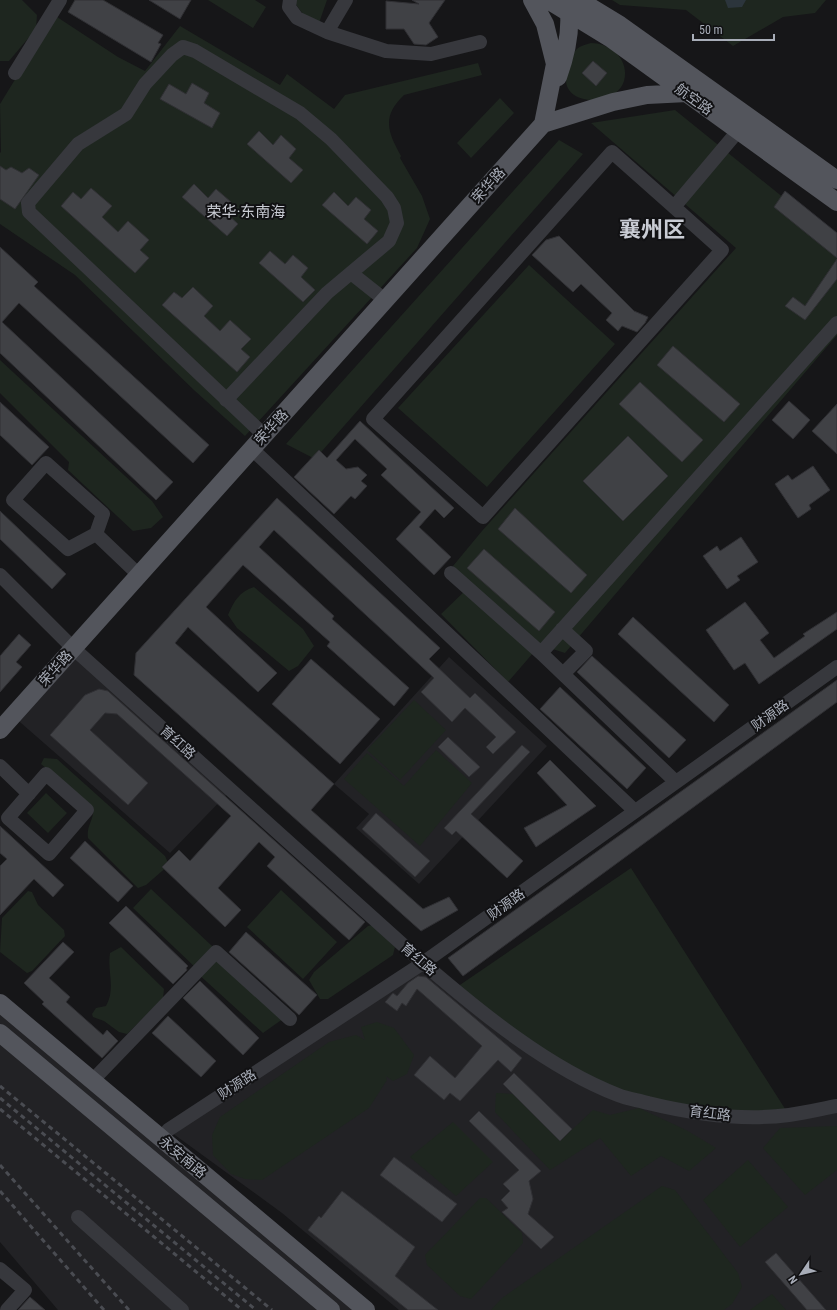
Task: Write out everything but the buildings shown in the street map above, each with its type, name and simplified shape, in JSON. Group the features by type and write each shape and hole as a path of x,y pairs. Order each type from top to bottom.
{"main road":[{"path":"532,0 545,24 555,64"},
{"name":"航空路","path":"548,0 572,4 620,25 837,180"},
{"path":"543,124 566,47 572,4"},
{"name":"航空路","path":"572,4 597,30 687,93 837,202"},
{"path":"543,124 555,64 566,47 597,30 620,25"},
{"path":"543,124 613,102 647,95 687,93"},
{"name":"荣华路","path":"0,729 543,124"},
{"name":"永安南路","path":"0,1003 366,1310"},
{"name":"永安南路","path":"0,1033 331,1310"}],"street":[{"path":"14,73 60,0"},
{"path":"290,0 289,7 297,18 327,32 386,51 431,54 480,42"},
{"path":"327,32 346,0"},
{"path":"226,400 327,293 389,242 397,223 394,208 387,197 331,139 300,113 195,51 183,48 172,55 145,84 126,114 78,144 28,203 29,212 226,400 264,435"},
{"path":"674,207 738,131"},
{"path":"612,152 674,207 722,250 483,517 373,419 612,152"},
{"path":"351,273 384,300"},
{"path":"541,653 837,323"},
{"path":"252,449 635,811"},
{"path":"46,463 103,514 96,534 68,549 13,500 46,463"},
{"path":"96,534 139,575"},
{"path":"451,573 541,653 676,782"},
{"name":"育红路","path":"0,575 73,648 423,963 454,989 539,1052 581,1078 620,1096 675,1109 744,1117 789,1115 837,1106"},
{"path":"562,629 586,651 563,674"},
{"name":"财源路","path":"168,1130 423,963 837,667"},
{"path":"0,766 29,794"},
{"path":"46,774 87,810 49,854 8,818 29,794 46,774"},
{"path":"92,1081 216,952 290,1019"},
{"path":"78,1217 182,1310"},
{"path":"0,1269 25,1290 7,1310"}],"shaded area":[{"path":"0,0 22,0 37,15 36,29 9,61 0,61"},
{"path":"208,0 255,0 266,7 253,28"},
{"path":"294,0 327,0 319,23 307,18"},
{"path":"612,0 826,0 815,13 783,17 733,46 686,10 620,5"},
{"path":"725,0 746,0 742,7 728,8"},
{"path":"57,17 118,57 145,71 180,26 280,85 287,74 334,109 345,95 478,63 482,75 404,95 392,110 389,124 392,139 401,156 400,158 422,196 430,219 417,248 245,436 195,391 75,275 0,224 0,104 46,29"},
{"path":"591,43 611,49 621,59 624,66 624,81 619,89 612,95 602,99 582,99 574,95 568,89 566,80 572,56 576,50"},
{"path":"500,98 514,113 471,158 457,143"},
{"path":"675,110 837,241 837,335 565,653 540,645 508,682 441,614 469,587 453,566 482,531 736,248 591,123"},
{"path":"559,140 583,154 315,459 286,444"},
{"path":"529,265 615,344 487,487 398,408"},
{"path":"0,360 152,501 163,517 151,528 133,531 68,470 69,462 0,393"},
{"path":"254,587 303,629 314,646 298,666 289,671 237,628 228,615 232,605 241,594"},
{"path":"73,648 231,790 170,853 13,716"},
{"path":"449,657 547,746 419,884 356,828 369,814 334,784"},
{"path":"414,700 446,730 400,780 367,750"},
{"path":"436,750 472,783 420,846 344,779 367,753 404,786"},
{"path":"44,758 57,759 165,856 169,865 146,885 138,888 88,838 88,829 93,815 93,807 41,764"},
{"path":"46,793 67,813 48,833 27,813"},
{"path":"631,868 789,1115 675,1109 581,1078 454,989"},
{"path":"151,889 287,1016 263,1033 196,972 198,970 133,908"},
{"path":"281,890 337,942 303,979 247,927"},
{"path":"28,891 32,892 38,905 64,930 65,936 32,971 27,973 0,952 2,918"},
{"path":"372,925 395,947 393,955 328,999 320,999 309,980 314,972 368,926"},
{"path":"121,947 164,989 163,998 127,1034 119,1032 104,1021 93,1017 92,1014 96,1008 106,1006 109,999 111,986 109,960 110,953"},
{"path":"423,963 454,989 744,1117 837,1106 837,1310 399,1310 282,1213 168,1130"},
{"path":"0,1010 365,1310 58,1310 0,1242"},
{"path":"377,1022 394,1028 414,1055 407,1074 393,1081 386,1076 387,1080 369,1108 262,1180 245,1179 231,1174 213,1155 212,1135 220,1117 329,1042 356,1035 365,1040 361,1027"},
{"path":"496,1093 513,1094 560,1141 593,1110 610,1115 639,1108 686,1130 716,1148 689,1171 661,1156 631,1176 600,1138 550,1170 495,1112"},
{"path":"453,1122 493,1162 456,1196 410,1157"},
{"path":"837,1126 837,1170 805,1195 763,1148 780,1128"},
{"path":"748,1160 788,1207 740,1247 703,1200"},
{"path":"662,1186 675,1190 738,1273 742,1287 732,1304 724,1310 491,1310 502,1298"},
{"path":"480,1198 486,1198 522,1233 523,1243 471,1299 460,1296 427,1265 425,1255"},
{"path":"772,1294 786,1310 750,1310"}],"railway":[{"path":"0,1086 272,1310"},
{"path":"0,1098 256,1310"},
{"path":"0,1109 242,1310"},
{"path":"0,1165 129,1310"},
{"path":"0,1191 104,1310"}],"district":[{"name":"荣华·东南海","path":"246,212"},
{"name":"襄州区","path":"652,229"}]}
